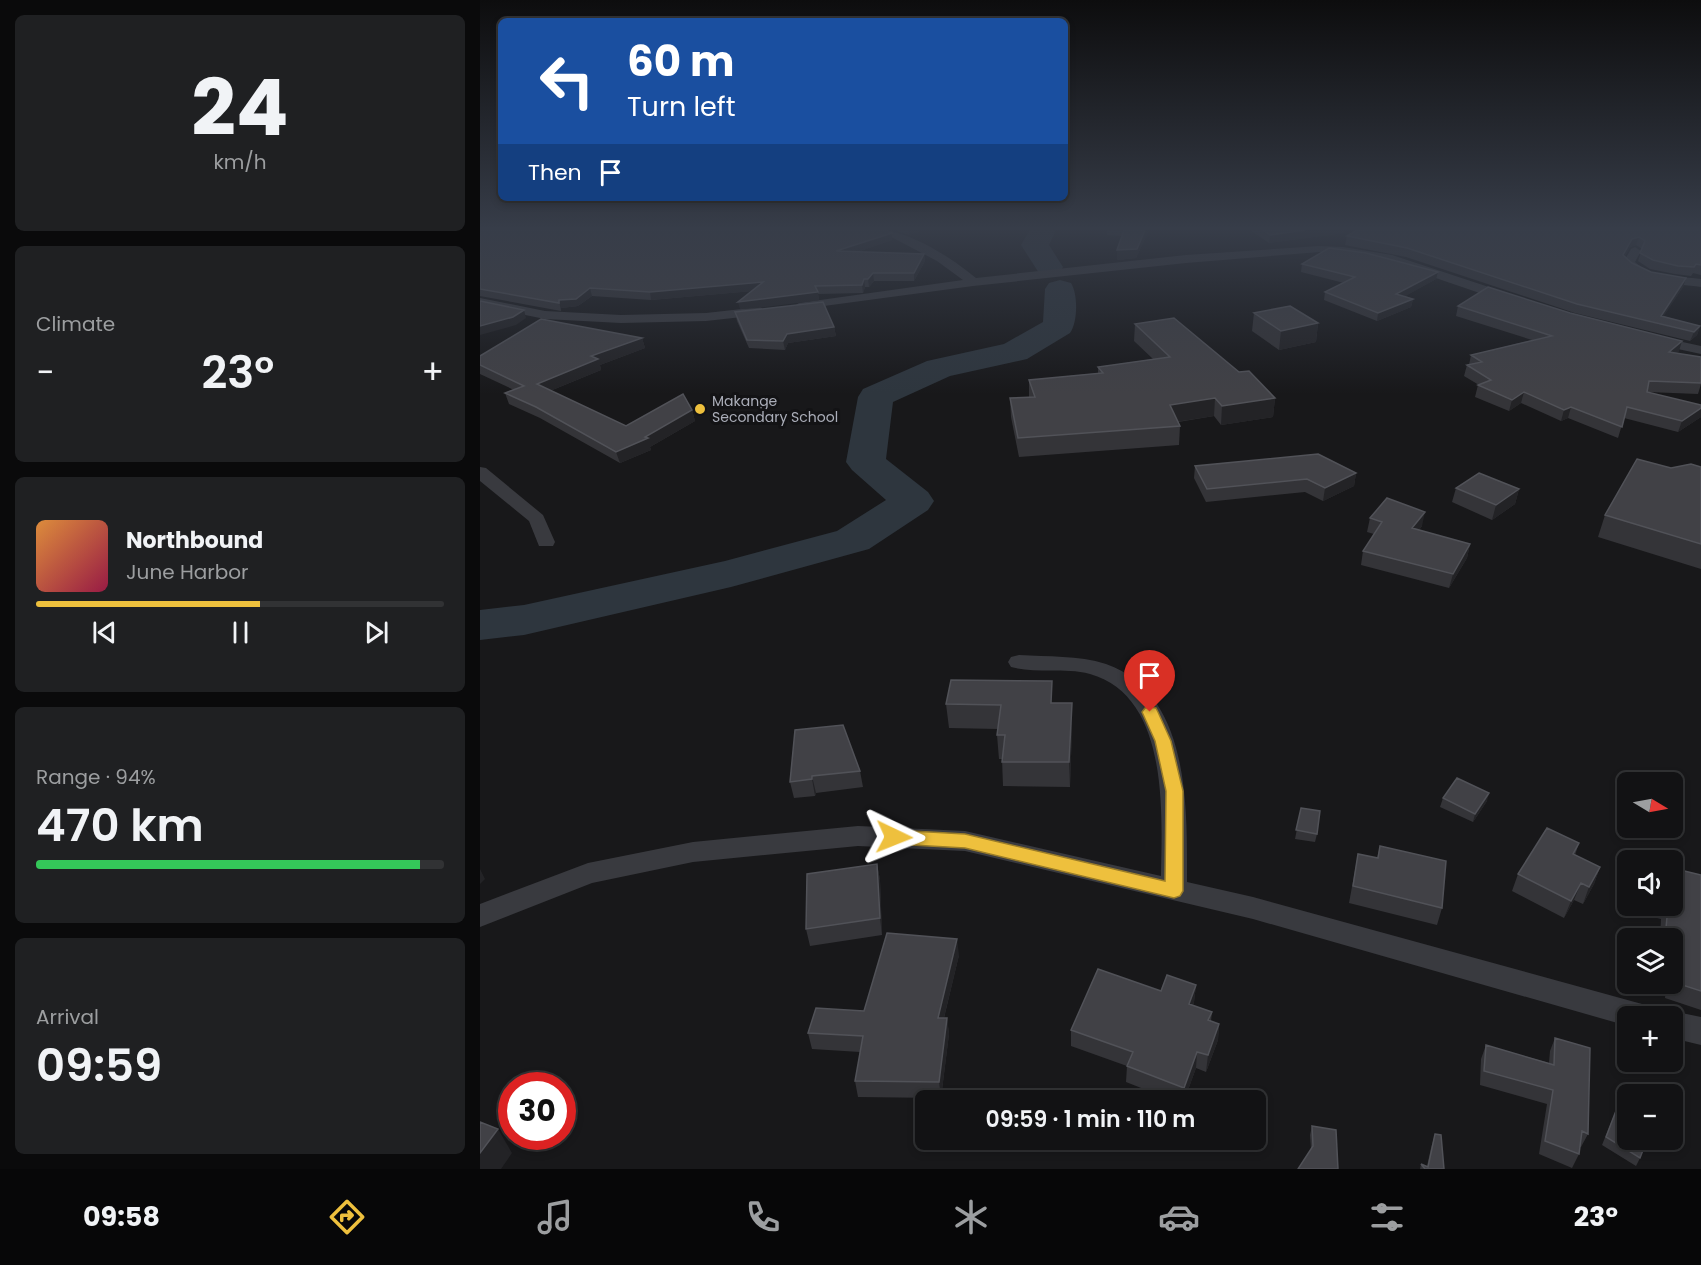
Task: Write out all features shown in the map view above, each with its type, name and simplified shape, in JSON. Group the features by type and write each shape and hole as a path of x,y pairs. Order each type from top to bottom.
{"street":[{"path":"480,302 545,315 662,320 781,309 955,285"},
{"path":"1470,285 1520,301"},
{"path":"527,328 545,315"},
{"path":"1646,338 1701,350"},
{"path":"480,472 537,519 546,542"},
{"path":"1019,662 1100,669 1122,680 1141,698 1163,741 1174,791 1174,891"},
{"path":"480,916 588,873 693,852 858,836 965,841 1253,908 1617,1010"},
{"path":"1683,1027 1701,1031"}],"building":[{"path":"480,285 734,285 650,292 590,288 576,299 559,300 559,303 480,289"},
{"path":"760,285 862,285 815,286 818,292 738,302"},
{"path":"1340,285 1414,285 1396,294 1413,299 1378,313 1325,292"},
{"path":"1518,285 1682,285 1661,316 1700,326 1694,332 1577,304"},
{"path":"1488,287 1570,313 1682,341 1669,352 1701,357 1701,383 1649,381 1647,392 1701,405 1701,408 1682,421 1627,407 1622,427 1571,407 1564,410 1524,392 1512,400 1478,385 1491,380 1467,365 1482,362 1471,355 1552,336 1458,306"},
{"path":"480,301 524,310 513,317 480,326"},
{"path":"823,302 834,327 787,334 783,341 747,340 735,312"},
{"path":"1290,306 1318,323 1281,331 1254,313"},
{"path":"1174,318 1239,372 1249,371 1275,398 1222,406 1215,398 1170,405 1180,426 1018,438 1010,398 1035,397 1029,380 1103,373 1098,367 1170,357 1135,324"},
{"path":"541,319 642,338 591,356 598,359 537,384 626,426 683,394 692,410 645,437 648,438 616,452 536,407 505,393 524,386 480,365 480,356"},
{"path":"1318,454 1356,473 1325,488 1307,479 1207,489 1195,466"},
{"path":"1637,459 1671,468 1691,464 1701,467 1701,544 1605,515"},
{"path":"1479,473 1519,489 1496,505 1456,488"},
{"path":"1387,498 1425,512 1412,528 1470,544 1453,574 1363,551 1382,522 1370,518"},
{"path":"951,680 1052,681 1051,703 1072,703 1069,762 1002,762 1005,735 997,735 1001,705 946,704"},
{"path":"843,725 860,771 812,776 812,779 790,782 795,730"},
{"path":"1457,778 1489,793 1475,814 1443,798"},
{"path":"1301,808 1320,811 1317,834 1296,830"},
{"path":"1547,828 1579,843 1573,854 1600,867 1589,887 1581,883 1571,901 1518,874"},
{"path":"1380,846 1446,861 1442,908 1353,886 1358,854 1378,858"},
{"path":"877,864 880,918 806,929 807,874"},
{"path":"1683,871 1701,875 1701,991 1683,985 1683,928 1666,928 1667,916 1683,916"},
{"path":"887,933 957,939 938,1018 947,1018 939,1082 855,1081 863,1036 808,1033 816,1008 864,1011"},
{"path":"1098,969 1161,991 1167,975 1196,985 1189,1004 1212,1012 1208,1020 1219,1024 1208,1055 1197,1052 1184,1088 1127,1066 1133,1052 1071,1030"},
{"path":"1555,1038 1590,1048 1588,1134 1582,1131 1579,1154 1545,1141 1553,1090 1484,1071 1486,1045 1554,1065"},
{"path":"1617,1108 1617,1144 1606,1137"},
{"path":"480,1122 498,1129 480,1153"},
{"path":"1312,1126 1336,1130 1338,1169 1298,1169 1313,1146"},
{"path":"1435,1134 1441,1135 1444,1169 1425,1169 1421,1164 1428,1167"},
{"path":"1627,1150 1643,1150 1640,1158"}],"waterway":[{"path":"480,625 524,620 731,573 853,540 913,501 866,462 876,397 939,368 1015,352 1059,326 1060,289"}],"place":[{"name":"Makange Secondary School","path":"700,409"}],"route":[{"path":"894,837 965,841 1174,891 1174,791 1163,741 1150,712"}]}
